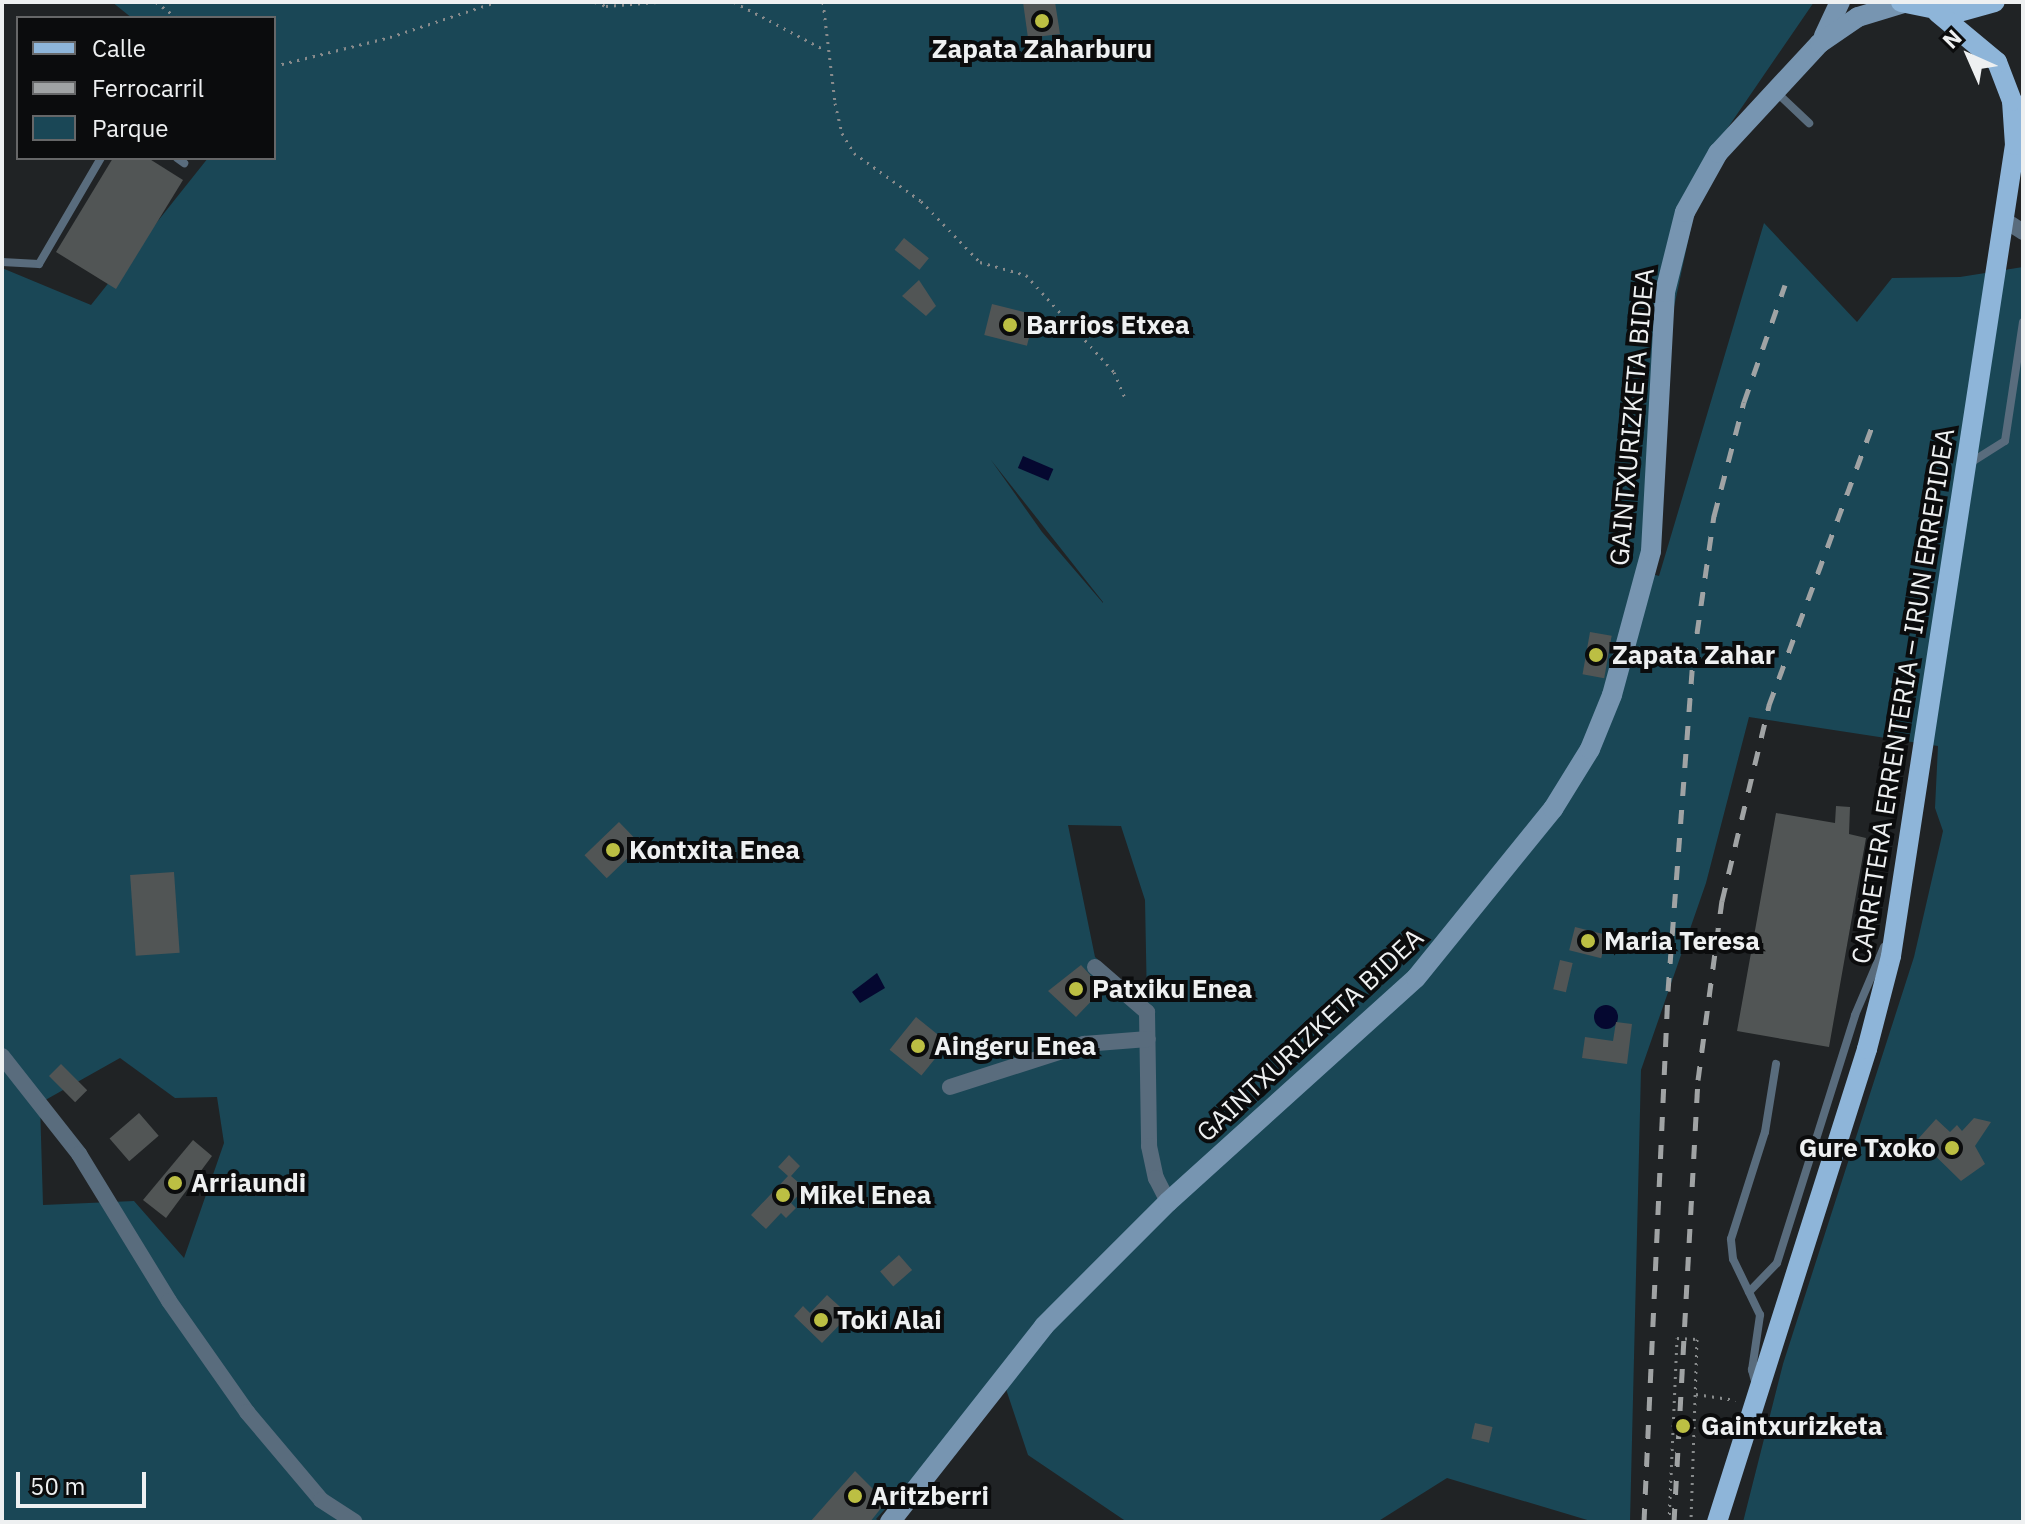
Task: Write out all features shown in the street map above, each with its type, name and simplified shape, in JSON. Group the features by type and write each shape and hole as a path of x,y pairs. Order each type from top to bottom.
{"main road":[{"path":"1820,43 1840,2"},
{"path":"1820,43 1858,17 1903,3 1938,13 1972,11 1995,2"},
{"name":"CARRETERA ERRENTERIA – IRUN ERREPIDEA","path":"1938,13 1997,62 2012,101 2015,145"},
{"name":"GAINTXURIZKETA BIDEA","path":"890,1522 1044,1326 1168,1202 1416,978 1543,821 1590,749 1624,660 1651,551 1665,292 1676,236 1718,153 1820,43"},
{"name":"CARRETERA ERRENTERIA – IRUN ERREPIDEA","path":"1717,1522 1867,1049 1900,910 2003,219 2015,145 2023,123"}],"street":[{"path":"2003,219 2023,232"},
{"path":"1095,967 1147,1012 1149,1146 1156,1178 1168,1202"},
{"path":"950,1087 1084,1044 1148,1039"},
{"path":"2,1056 79,1154 169,1301 247,1412 321,1500 355,1522"}],"lane":[{"path":"1775,90 1809,123"},
{"path":"2,262 39,264 100,160"},
{"path":"1966,466 2005,441 2023,322"},
{"path":"1749,1292 1777,1263 1855,1015 1900,910"},
{"path":"1758,1394 1752,1370 1760,1315 1733,1259 1731,1239 1765,1132 1776,1064"}],"path":[{"path":"156,2 174,16"},
{"path":"276,66 390,37 496,2"},
{"path":"595,2 632,6 657,2"},
{"path":"734,2 825,50"},
{"path":"823,2 825,50 842,133 854,153 921,201 980,262 1026,275 1114,372 1125,398"},
{"path":"1669,1522 1677,1338 1697,1339 1691,1522"},
{"path":"1696,1394 1737,1400 1752,1370"}],"green space":[{"path":"112,2 1814,2 1705,161 1650,420 1645,572 1659,576 1764,223 1857,322 1892,278 1960,277 2023,267 2023,1522 1743,1522 1783,1364 1914,957 1943,831 1935,808 1938,746 1749,717 1706,883 1641,1070 1630,1522 1594,1522 1447,1478 1377,1522 1127,1522 1028,1455 1003,1380 876,1519 880,1522 2,1522 2,268 91,305 206,160 276,160 276,16 130,16","holes":["991,460 1103,602 1042,532","1068,825 1121,826 1145,900 1147,1004 1095,957","120,1058 175,1098 217,1097 224,1143 184,1258 134,1201 43,1205 40,1103"]}],"shaded area":[{"path":"1023,456 1053,469 1048,481 1018,468"},
{"path":"877,973 885,988 860,1003 852,992"},
{"path":"1606,1005 1615,1008 1618,1017 1615,1026 1606,1029 1597,1026 1594,1017 1597,1008"}],"building":[{"name":"Zapata Zaharburu","path":"1023,2 1055,2 1060,34 1028,38"},
{"path":"112,160 151,160 183,180 116,289 56,252"},
{"path":"904,238 929,258 919,270 895,250"},
{"path":"919,280 936,306 926,316 902,296"},
{"name":"Barrios Etxea","path":"992,304 1035,315 1027,346 984,335"},
{"name":"Zapata Zahar","path":"1590,632 1612,636 1604,678 1583,674"},
{"path":"1836,806 1850,807 1849,834 1866,838 1829,1047 1737,1031 1776,813 1835,823"},
{"name":"Kontxita Enea","path":"619,822 641,845 607,878 584,855"},
{"path":"174,872 180,953 136,956 130,875"},
{"name":"Maria Teresa","path":"1575,927 1607,935 1601,958 1569,950"},
{"path":"1560,960 1573,963 1566,992 1553,989"},
{"name":"Patxiku Enea","path":"1081,965 1103,989 1076,1017 1048,991"},
{"name":"Aingeru Enea","path":"916,1017 948,1043 921,1075 890,1050"},
{"path":"1616,1022 1632,1024 1627,1064 1582,1058 1585,1037 1613,1041"},
{"path":"61,1064 87,1090 75,1102 49,1076"},
{"path":"139,1113 159,1136 129,1161 110,1139"},
{"name":"Gure Txoko","path":"1974,1118 1991,1122 1975,1146 1985,1164 1961,1181 1918,1139 1936,1119 1950,1132 1957,1125 1962,1131"},
{"name":"Arriaundi","path":"193,1140 212,1156 166,1218 143,1200"},
{"name":"Mikel Enea","path":"789,1155 800,1166 791,1176 805,1188 791,1203 796,1208 786,1218 781,1213 766,1229 751,1215 788,1176 778,1167"},
{"path":"899,1255 912,1270 893,1286 880,1271"},
{"name":"Toki Alai","path":"827,1295 849,1315 822,1343 794,1316 803,1306 810,1313"},
{"path":"1475,1423 1493,1427 1489,1443 1471,1439"},
{"name":"Aritzberri","path":"855,1471 886,1502 870,1522 810,1522"}],"railway":[{"path":"1644,1522 1668,991 1693,661 1714,516 1744,402 1785,285"},
{"path":"1674,1522 1698,1080 1722,901 1769,705 1872,427"}],"place":[{"name":"Zapata Zaharburu","path":"1042,21"},
{"name":"Barrios Etxea","path":"1010,325"},
{"name":"Zapata Zahar","path":"1596,655"},
{"name":"Kontxita Enea","path":"613,850"},
{"name":"Maria Teresa","path":"1588,941"},
{"name":"Patxiku Enea","path":"1076,989"},
{"name":"Aingeru Enea","path":"918,1046"},
{"name":"Gure Txoko","path":"1952,1148"},
{"name":"Arriaundi","path":"175,1183"},
{"name":"Mikel Enea","path":"783,1195"},
{"name":"Toki Alai","path":"821,1320"},
{"name":"Gaintxurizketa","path":"1683,1426"},
{"name":"Aritzberri","path":"855,1496"}]}
